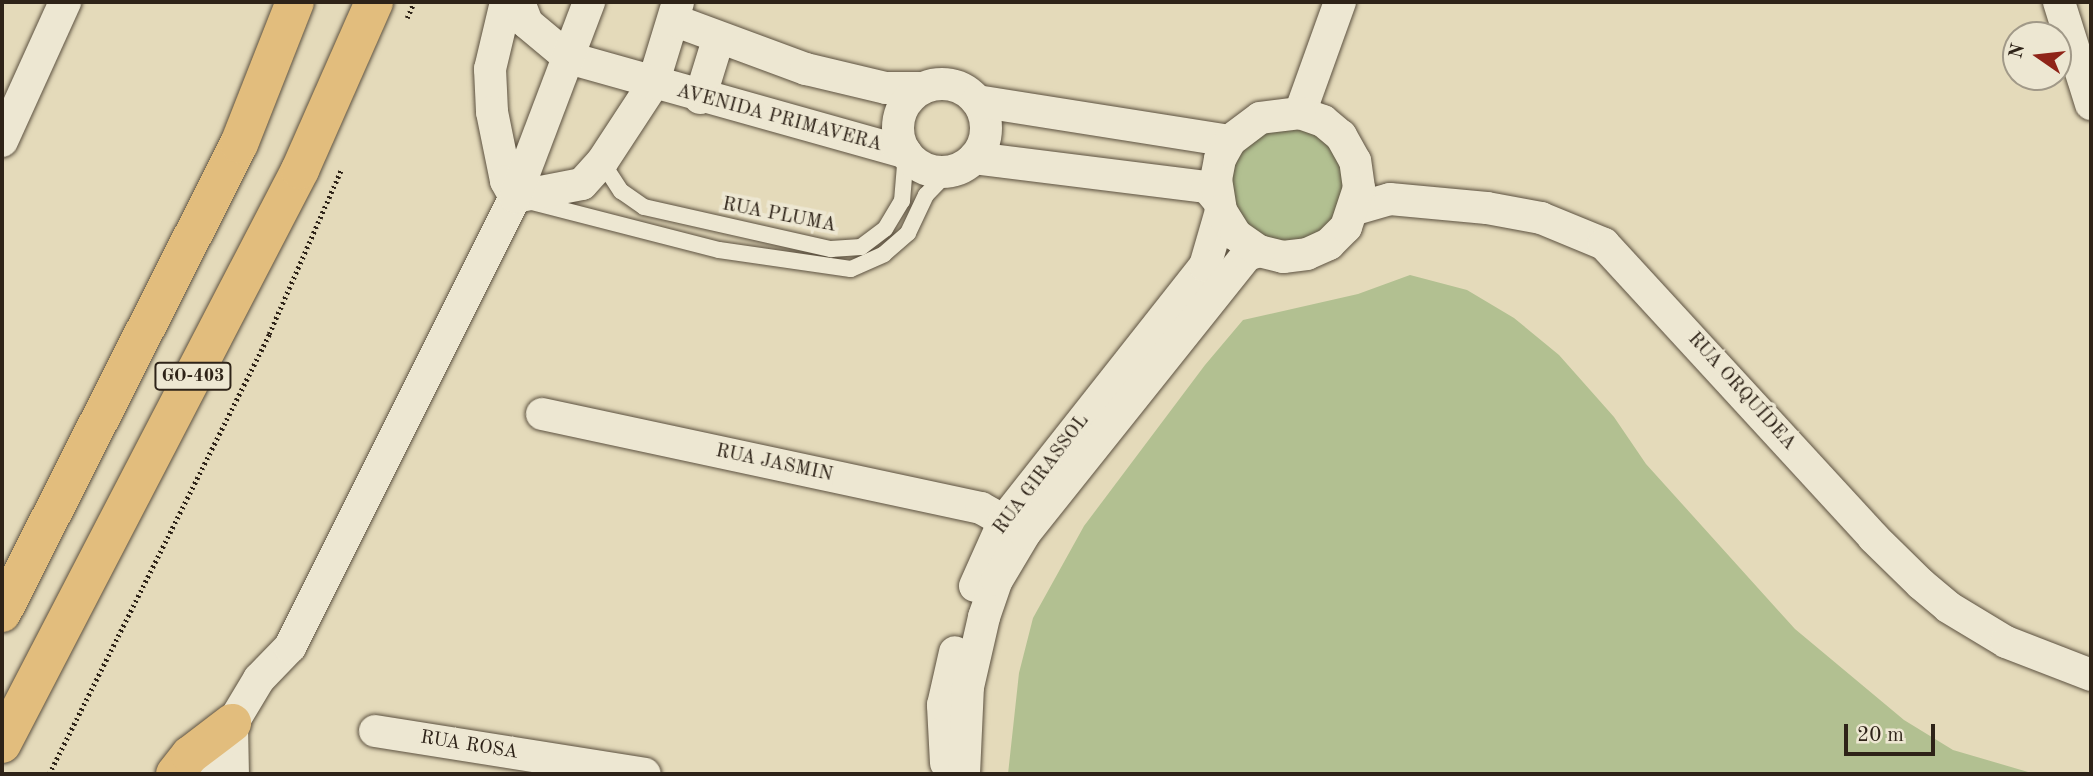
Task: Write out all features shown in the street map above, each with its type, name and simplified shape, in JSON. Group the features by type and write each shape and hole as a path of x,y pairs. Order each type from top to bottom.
{"main road":[{"name":"GO-403","path":"2,613 239,144 295,2"},
{"name":"GO-403","path":"2,744 300,170 374,2"},
{"path":"174,774 190,755 232,723"}],"street":[{"path":"2,141 65,2"},
{"path":"506,2 490,69 492,113 506,181 515,197"},
{"path":"519,2 527,23 569,58"},
{"path":"202,774 259,679 290,647 515,197 589,2"},
{"path":"1300,113 1340,2"},
{"path":"2059,2 2091,104"},
{"path":"515,197 582,184 602,163 653,84 677,11 718,40 846,79 887,88 952,85 977,101 1230,141 1260,118 1300,113 1323,121 1341,136 1355,160 1359,188 1355,209 1346,227 1329,244 1307,254 1283,257 1259,251 1236,235 1219,206"},
{"path":"700,98 718,40"},
{"name":"AVENIDA PRIMAVERA","path":"569,58 700,98 906,153 924,168 961,165 1207,187 1219,206"},
{"name":"AVENIDA PRIMAVERA","path":"906,153 898,124 910,97 923,88"},
{"path":"961,165 986,130 977,101"},
{"name":"RUA GIRASSOL","path":"946,774 943,705 953,657 981,571 1197,277 1215,240 1219,206 1218,169 1230,141"},
{"name":"RUA ORQUÍDEA","path":"1355,209 1390,199 1474,206 1541,218 1604,243 1873,537 1922,584 1948,607 2006,642 2091,675"},
{"name":"RUA GIRASSOL","path":"964,774 968,687 984,617 1015,526 1247,255 1259,251"},
{"name":"RUA JASMIN","path":"542,414 981,508 1015,526"},
{"path":"232,723 233,774"},
{"name":"RUA ROSA","path":"375,731 645,774"}],"lane":[{"name":"RUA PLUMA","path":"602,163 621,191 644,207 831,249 861,247 885,229 902,201 906,153"},
{"path":"515,197 719,250 813,266 851,269 884,254 908,233 926,195 961,165"}],"path":[{"path":"403,27 414,2"},
{"path":"49,774 269,334 342,168"}],"green space":[{"path":"1287,128 1309,132 1327,145 1340,163 1344,185 1340,207 1327,225 1309,238 1287,242 1265,238 1247,225 1234,207 1230,185 1234,163 1247,145 1265,132"},
{"path":"1410,275 1467,290 1514,318 1559,355 1614,417 1646,464 1795,629 1904,720 1953,750 2035,774 1008,774 1019,673 1033,618 1084,526 1205,365 1243,320 1358,294"}]}
